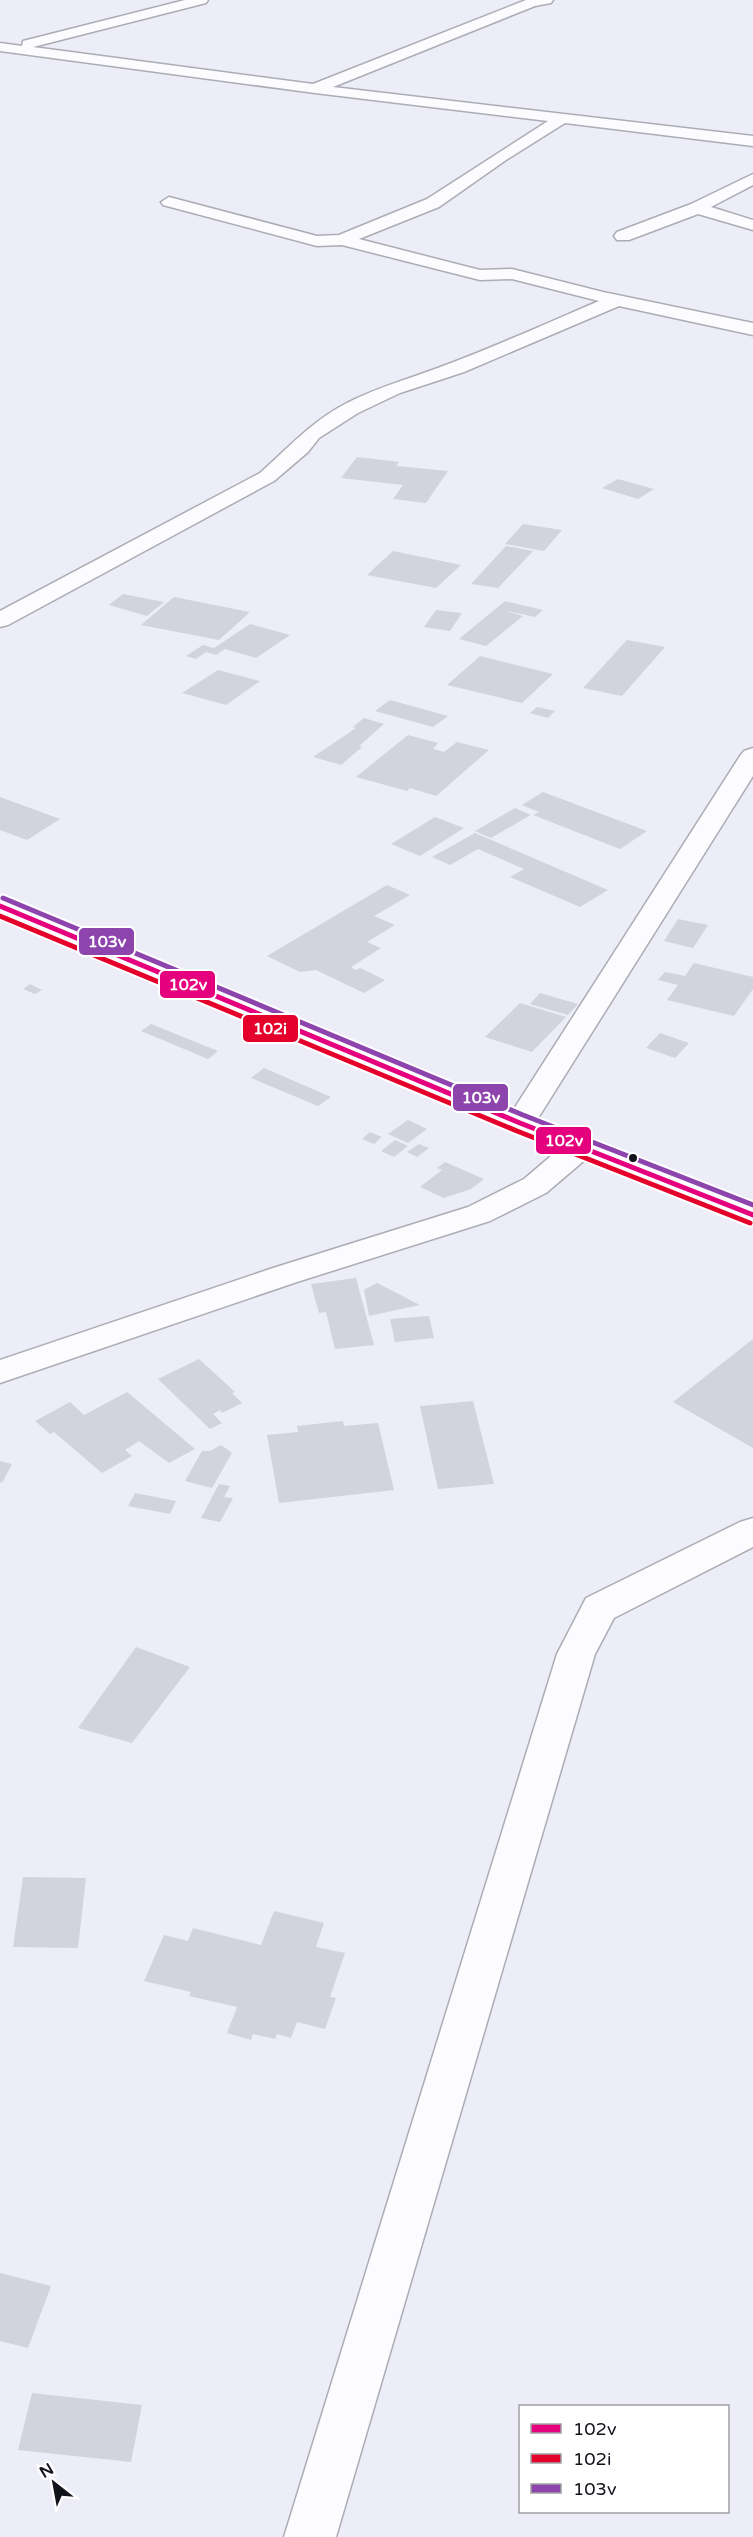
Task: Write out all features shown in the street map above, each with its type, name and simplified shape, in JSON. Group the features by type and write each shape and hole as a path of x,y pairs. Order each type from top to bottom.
{"street":[{"path":"2,49 201,0"},
{"path":"315,89 520,7 546,0"},
{"path":"2,49 753,141"},
{"path":"169,202 317,242 342,240 433,203 500,157 565,117"},
{"path":"623,236 697,208 753,179"},
{"path":"697,208 753,225"},
{"path":"342,240 480,275 512,274 753,329"},
{"path":"0,620 267,477 301,448 312,434 351,409 393,389 457,368 618,300"},
{"path":"520,1123 753,756"},
{"path":"0,906 520,1123 753,1215"},
{"path":"0,1372 285,1275 479,1214 534,1186 582,1146"},
{"path":"310,2537 576,1654 600,1608 753,1531"}],"building":[{"path":"357,457 399,462 396,466 448,471 426,503 393,499 403,485 341,478"},
{"path":"618,479 654,489 638,499 602,488"},
{"path":"523,524 562,530 544,551 505,544"},
{"path":"506,546 533,551 498,588 471,584"},
{"path":"393,551 461,565 436,588 367,575"},
{"path":"123,594 164,602 147,616 109,605"},
{"path":"174,597 250,612 219,640 141,625"},
{"path":"505,601 543,610 535,617 502,610 523,616 486,646 459,639"},
{"path":"436,610 462,613 450,631 424,627"},
{"path":"250,624 290,635 256,658 225,649 216,655 206,652 196,659 186,656 203,645 214,648"},
{"path":"627,640 665,647 622,696 583,688"},
{"path":"480,656 553,674 522,703 447,685"},
{"path":"218,670 260,681 226,705 182,693"},
{"path":"390,700 448,716 433,727 375,711"},
{"path":"537,707 555,711 548,718 530,713"},
{"path":"364,718 384,724 341,765 313,757 356,728 353,727"},
{"path":"408,735 438,743 433,749 444,752 457,742 489,750 436,796 410,788 407,791 356,777"},
{"path":"543,792 647,831 620,849 533,815 539,812 522,805"},
{"path":"0,797 60,819 27,840 0,830"},
{"path":"515,808 531,815 491,838 475,831"},
{"path":"435,817 464,828 420,856 391,844"},
{"path":"475,833 608,890 580,907 510,877 524,869 478,849 450,865 432,857"},
{"path":"387,885 410,895 374,916 395,925 367,942 381,948 351,967 356,970 360,968 385,980 364,993 316,970 300,972 267,956"},
{"path":"678,919 708,925 693,948 664,941"},
{"path":"694,963 753,977 753,989 734,1016 667,1000 678,985 658,980 665,972 685,976"},
{"path":"30,984 42,990 35,994 23,989"},
{"path":"540,993 578,1004 568,1015 530,1004"},
{"path":"520,1003 566,1017 532,1052 485,1037"},
{"path":"151,1024 218,1051 208,1059 141,1031"},
{"path":"660,1033 689,1043 675,1058 646,1048"},
{"path":"264,1068 331,1097 318,1106 251,1078"},
{"path":"408,1120 427,1129 408,1143 388,1134"},
{"path":"370,1132 382,1137 374,1144 362,1139"},
{"path":"395,1140 408,1146 394,1157 381,1151"},
{"path":"419,1144 429,1148 417,1157 407,1152"},
{"path":"445,1162 484,1179 471,1189 444,1198 420,1187 442,1170 437,1168"},
{"path":"356,1278 374,1345 335,1349 326,1312 319,1313 311,1284"},
{"path":"377,1283 420,1305 369,1316 364,1290"},
{"path":"429,1316 434,1338 395,1342 390,1319"},
{"path":"753,1339 753,1448 673,1402"},
{"path":"199,1359 235,1392 232,1393 242,1403 222,1413 220,1410 213,1414 222,1423 210,1429 158,1379"},
{"path":"127,1392 195,1449 169,1463 139,1441 125,1450 132,1456 102,1473 54,1432 50,1434 35,1421 70,1402 84,1415"},
{"path":"473,1401 494,1484 438,1489 420,1406"},
{"path":"343,1421 344,1426 378,1423 394,1490 279,1503 267,1435 298,1432 297,1426"},
{"path":"221,1445 232,1453 212,1488 185,1481 202,1451 210,1451"},
{"path":"0,1461 12,1464 2,1483 0,1482"},
{"path":"219,1484 230,1486 224,1497 233,1498 220,1522 201,1518"},
{"path":"135,1493 176,1501 170,1514 128,1506"},
{"path":"136,1647 190,1667 132,1743 78,1728"},
{"path":"23,1877 86,1878 78,1948 13,1947"},
{"path":"274,1911 324,1923 316,1947 345,1953 330,1997 336,1998 325,2029 297,2022 291,2038 277,2034 275,2039 253,2034 251,2040 227,2033 237,2007 189,1996 191,1992 144,1981 164,1935 188,1941 193,1928 261,1945"},
{"path":"0,2273 51,2286 28,2348 0,2341"},
{"path":"32,2393 142,2405 131,2462 18,2450"}],"transit line":[{"name":"103v","path":"3,898 523,1115 753,1205"},
{"name":"102v","path":"0,906 520,1123 753,1215"},
{"name":"102i","path":"0,916 517,1131 750,1223"}]}
